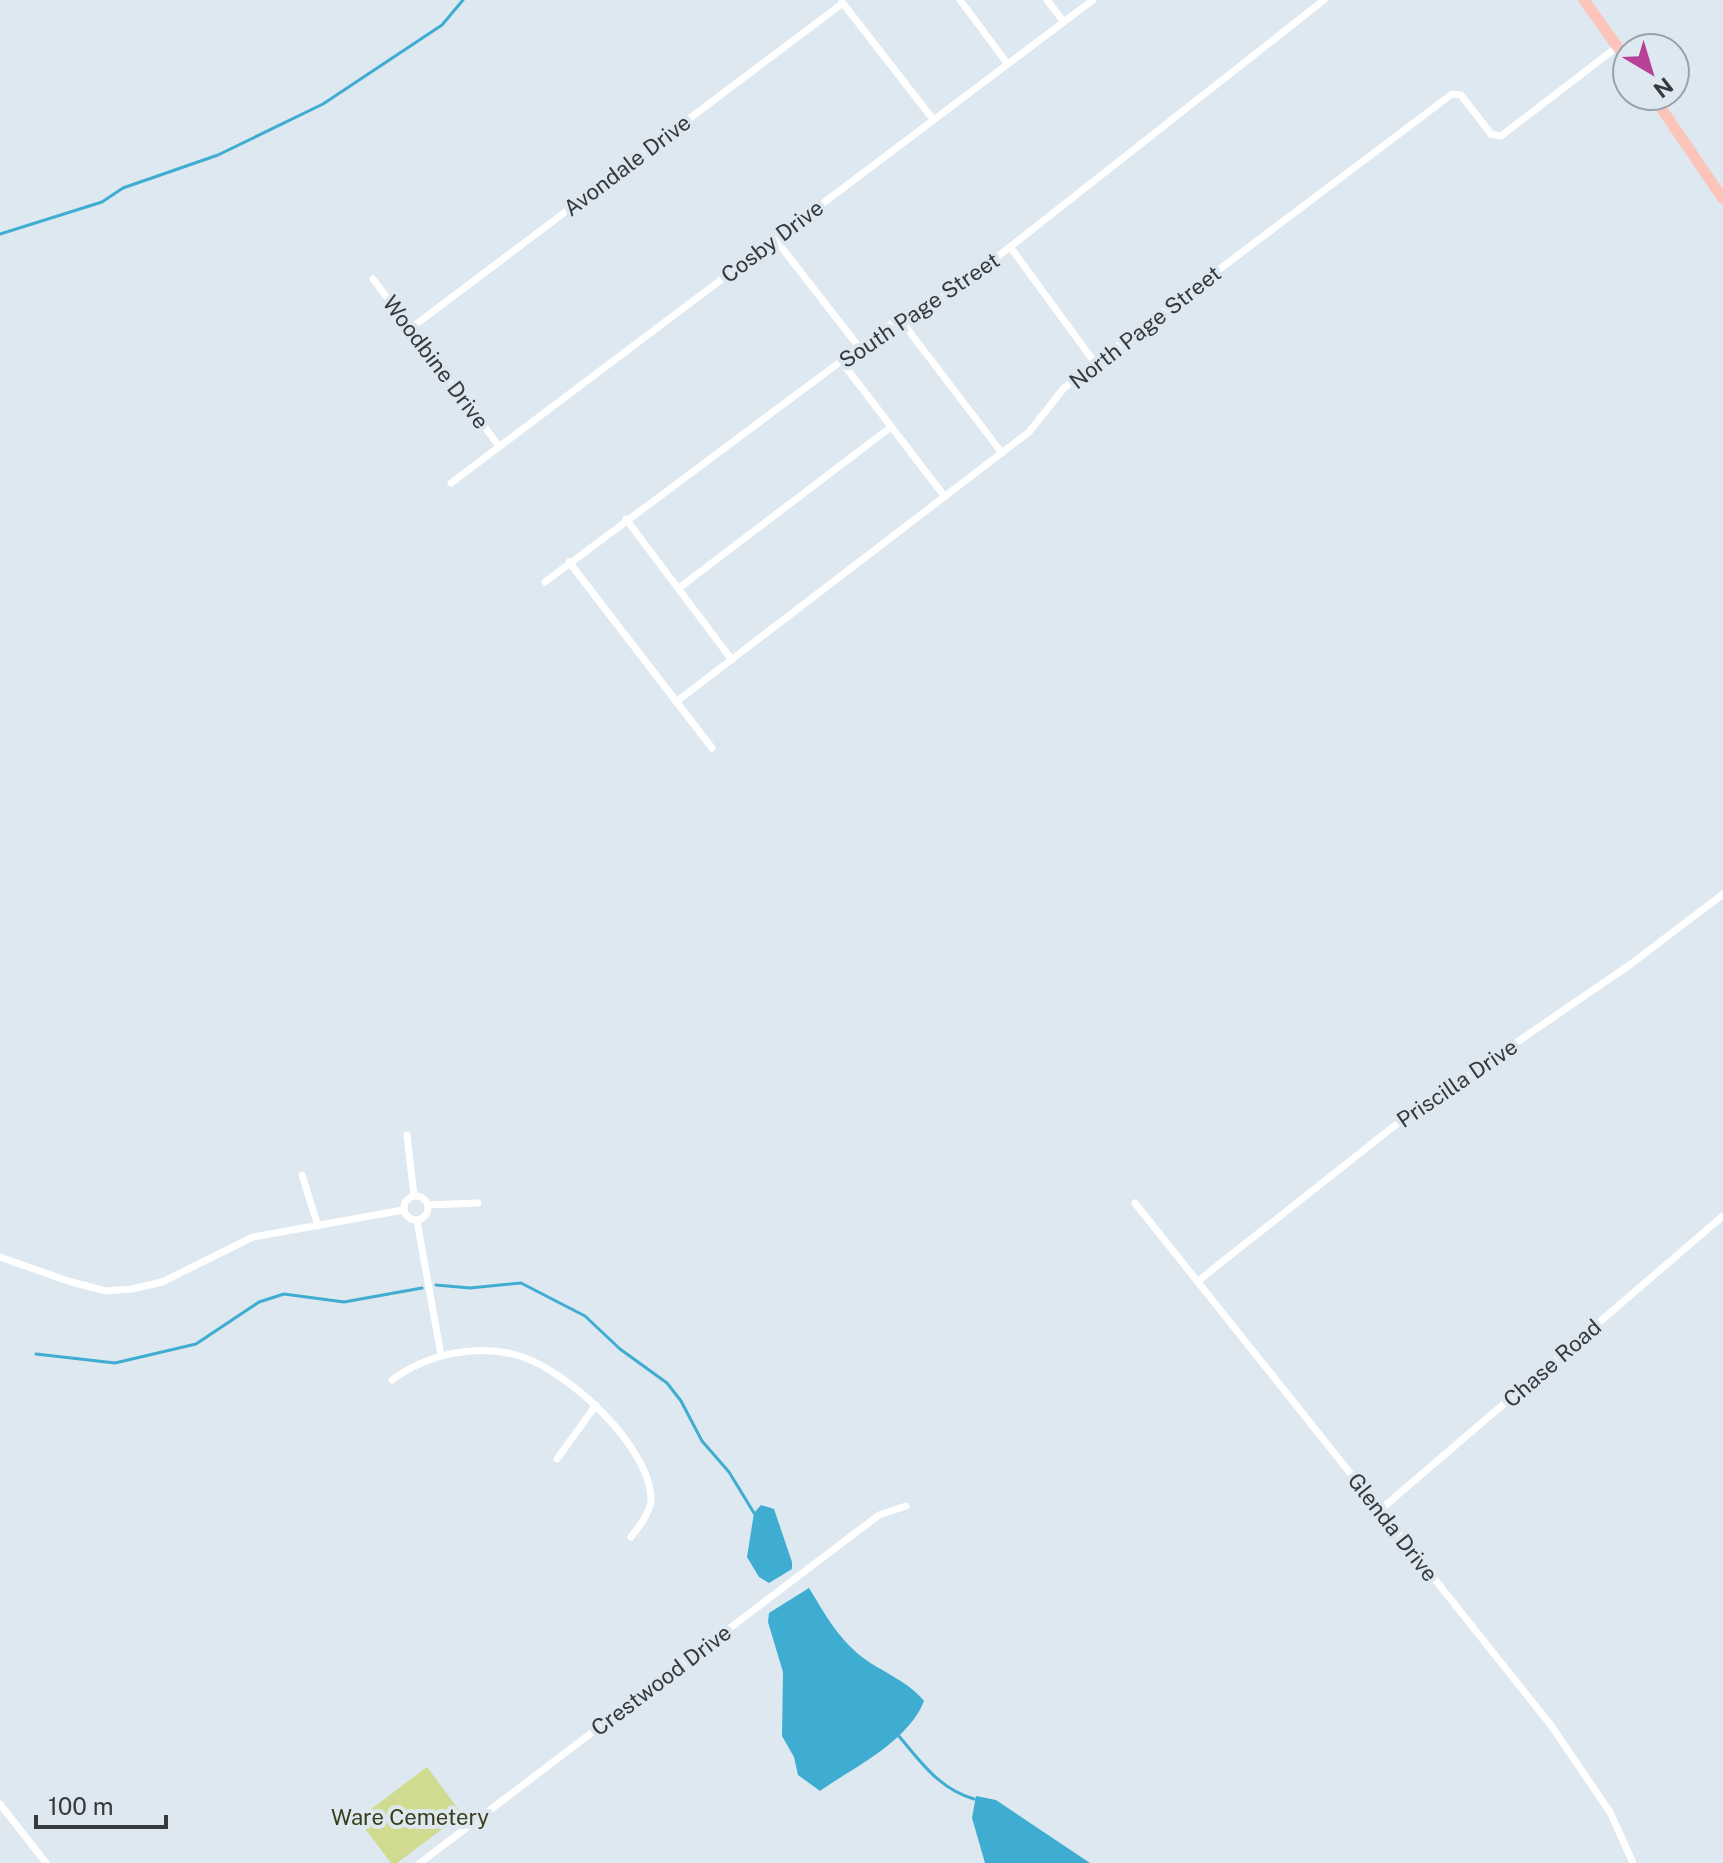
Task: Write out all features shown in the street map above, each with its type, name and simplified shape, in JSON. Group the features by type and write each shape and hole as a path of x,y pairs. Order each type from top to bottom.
{"highway":[{"path":"1584,0 1611,38"},
{"path":"1664,112 1723,199"}],"street":[{"path":"960,0 1007,63"},
{"path":"1047,0 1064,22"},
{"name":"Cosby Drive","path":"451,483 932,118 1093,0"},
{"name":"South Page Street","path":"545,582 899,318 921,310 959,287 1324,0"},
{"path":"842,1 932,118"},
{"name":"Avondale Drive","path":"411,328 842,1"},
{"name":"North Page Street","path":"676,702 1029,432 1064,388 1095,363 1452,94 1461,95 1491,134 1501,136 1611,52"},
{"path":"775,239 859,347"},
{"path":"1011,248 1095,363"},
{"name":"Woodbine Drive","path":"373,279 499,446"},
{"path":"899,318 1002,453"},
{"path":"841,361 945,497"},
{"path":"679,588 891,427"},
{"path":"626,519 732,660"},
{"path":"569,562 712,748"},
{"name":"Priscilla Drive","path":"1198,1281 1393,1127 1631,964 1723,894"},
{"path":"407,1135 414,1196"},
{"path":"302,1175 318,1226"},
{"path":"414,1196 424,1198 428,1205 425,1217 417,1221 407,1217 403,1210 405,1202 414,1196"},
{"path":"428,1205 478,1203"},
{"name":"Glenda Drive","path":"1135,1203 1592,1782 1633,1863"},
{"path":"0,1257 93,1288 132,1289 162,1282 253,1237 403,1210"},
{"name":"Chase Road","path":"1380,1510 1723,1216"},
{"path":"417,1221 441,1355"},
{"path":"392,1380 415,1363 441,1355 490,1352 521,1356 596,1405 612,1419 647,1476 651,1503 641,1525 631,1537"},
{"path":"557,1459 596,1405"},
{"name":"Crestwood Drive","path":"420,1863 879,1515 906,1506"},
{"path":"0,1804 46,1863"}],"green space":[{"name":"Ware Cemetery","path":"427,1767 462,1814 397,1863 391,1863 358,1819"}],"water":[{"path":"761,1505 774,1509 792,1562 792,1569 769,1583 759,1577 747,1557 754,1513"},
{"path":"809,1588 832,1625 853,1649 924,1701 906,1729 893,1741 820,1791 798,1775 794,1757 782,1736 783,1672 768,1622 769,1613"},
{"path":"976,1796 996,1800 1090,1863 985,1863 972,1818"}],"waterway":[{"path":"0,234 102,202 123,188 218,155 323,104 442,25 463,0"},
{"path":"436,1285 470,1288 521,1283 585,1316 620,1349 667,1383 681,1401 702,1441 729,1472 754,1513"},
{"path":"36,1354 115,1363 196,1344 259,1302 284,1294 344,1302 422,1288"},
{"path":"898,1735 941,1781 974,1799"}]}
